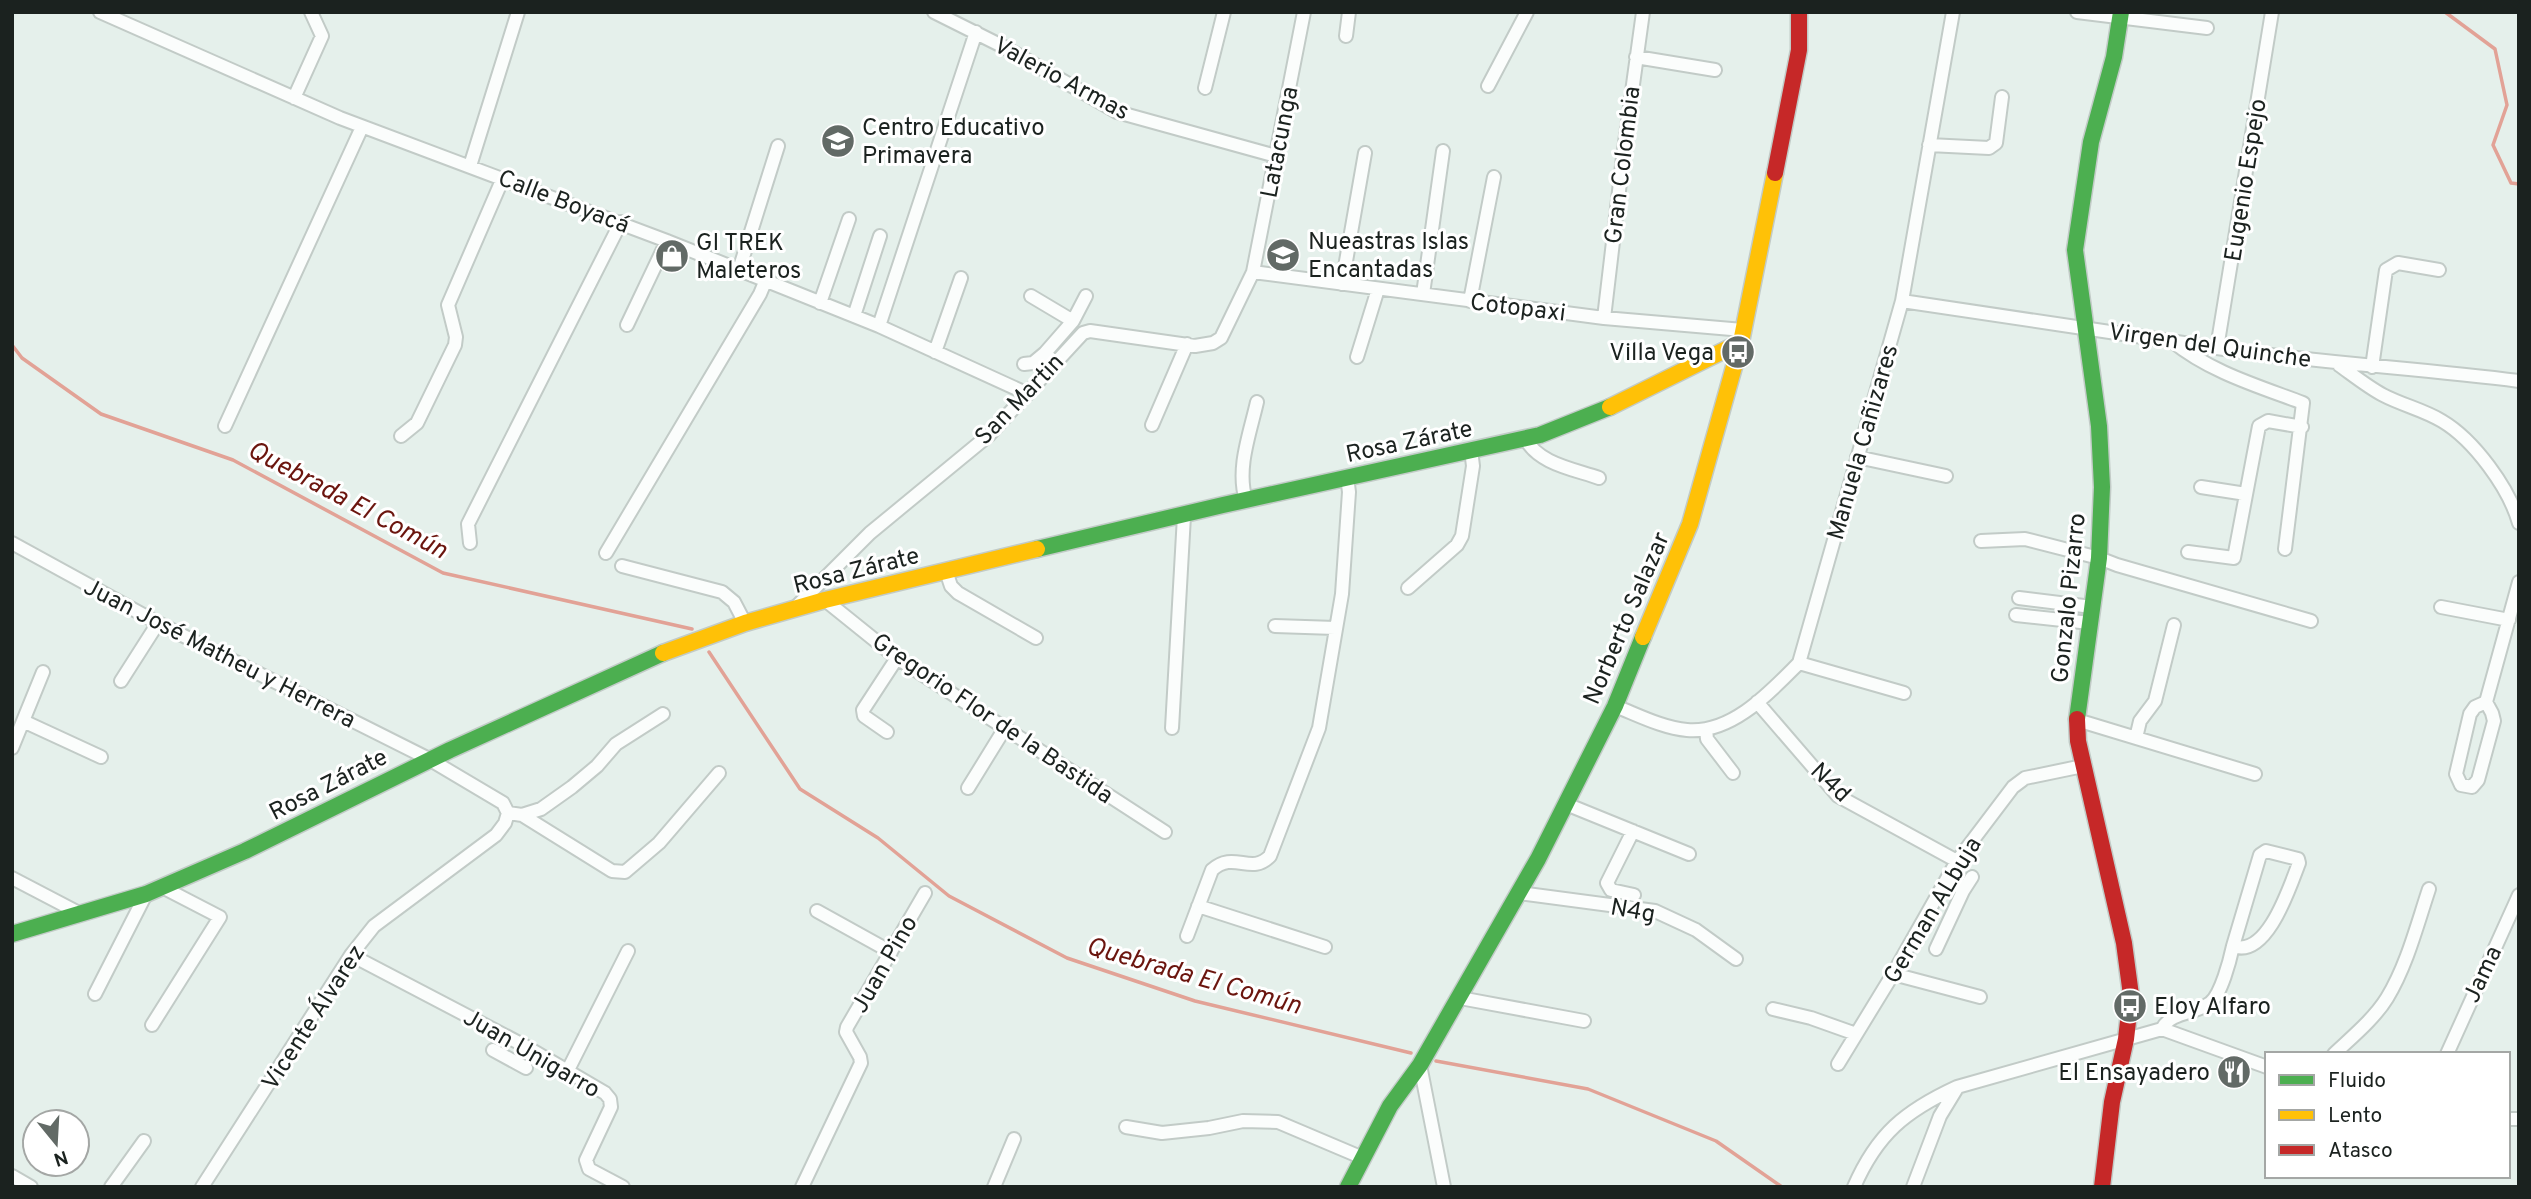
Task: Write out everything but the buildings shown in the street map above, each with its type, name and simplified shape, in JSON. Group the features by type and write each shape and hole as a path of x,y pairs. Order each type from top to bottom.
{"street":[{"name":"Calle Boyacá","path":"100,12 362,127 621,222 879,326 1028,394"},
{"path":"294,98 322,36 311,12"},
{"path":"470,166 518,12"},
{"name":"Valerio Armas","path":"934,12 976,32 1117,112 1276,156"},
{"path":"1205,89 1224,12"},
{"name":"Latacunga","path":"1253,272 1304,12"},
{"path":"1346,36 1349,12"},
{"path":"1488,86 1527,12"},
{"name":"Gran Colombia","path":"1604,318 1643,12"},
{"name":"Norberto Salazar","path":"1348,1187 1390,1106 1420,1065 1460,998 1566,804 1615,706 1690,524 1742,336 1799,50 1799,12"},
{"name":"Manuela Cañizares","path":"1799,663 1902,301 1953,12"},
{"path":"2077,12 2121,15 2207,28"},
{"name":"Eugenio Espejo","path":"2217,348 2272,12"},
{"name":"Gonzalo Pizarro","path":"2102,1187 2112,1102 2126,1039 2131,995 2129,970 2078,741 2077,720 2099,558 2102,487 2100,439 2076,250 2091,142 2114,57 2121,15"},
{"path":"879,326 976,32"},
{"path":"1636,57 1715,69"},
{"path":"1929,145 1989,149 1994,147 2002,97"},
{"path":"225,426 362,127"},
{"path":"739,270 778,146"},
{"path":"1423,294 1443,150"},
{"path":"1342,284 1365,153"},
{"path":"1470,301 1494,177"},
{"path":"401,436 417,423 456,341 448,305 503,178"},
{"path":"820,303 849,219"},
{"path":"470,543 468,524 621,222"},
{"path":"854,316 880,236"},
{"path":"627,325 667,241"},
{"path":"2372,367 2386,270 2398,263 2439,270"},
{"name":"Cotopaxi","path":"1253,272 1742,336"},
{"name":"San Martin","path":"795,609 870,533 989,435 1028,394 1050,358 1077,337 1090,331 1205,345 1221,338 1253,272"},
{"path":"935,352 961,278"},
{"path":"606,553 765,282"},
{"path":"1357,357 1378,289"},
{"path":"1031,296 1073,321"},
{"path":"1024,364 1050,358 1086,296"},
{"name":"Virgen del Quinche","path":"1902,301 2217,348 2519,381"},
{"name":"Rosa Zárate","path":"12,934 162,887 245,851 429,759 670,650 745,623 825,600 946,571 1525,438 1595,415 1742,336"},
{"path":"2172,341 2197,360 2224,373 2303,402 2285,549"},
{"path":"1152,425 1186,344"},
{"path":"2336,363 2383,395 2443,422 2477,452 2501,485 2519,523"},
{"path":"1246,500 1242,486 1242,470 1257,402"},
{"path":"2188,552 2234,558 2259,426 2268,421 2302,427"},
{"path":"1525,438 1530,448 1542,457 1599,478"},
{"path":"1408,588 1457,545 1462,536 1473,466 1471,450"},
{"path":"1857,457 1946,476"},
{"path":"1187,936 1212,870 1219,864 1234,860 1262,864 1269,856 1319,728 1342,594 1349,492 1347,477"},
{"path":"2201,487 2246,494"},
{"path":"1172,728 1184,516"},
{"path":"1981,541 2025,539 2099,558 2311,621"},
{"name":"Juan José Matheu y Herrera","path":"12,543 158,623 429,759"},
{"path":"622,566 722,592 734,602 745,623"},
{"path":"946,571 951,586 958,593 1036,638"},
{"path":"2486,702 2475,707 2470,714 2456,774 2461,785 2472,787 2478,780 2494,721 2493,713 2486,702 2519,582"},
{"path":"2019,598 2091,615"},
{"name":"Gregorio Flor de la Bastida","path":"825,600 897,658 1165,832"},
{"path":"2441,607 2509,620"},
{"path":"2016,615 2091,615"},
{"path":"121,681 158,623"},
{"path":"2136,738 2140,721 2155,701 2174,625"},
{"path":"1275,626 1335,628"},
{"path":"887,732 864,716 863,710 897,658"},
{"path":"1615,706 1661,724 1686,730 1706,729 1726,723 1757,702 1799,663 1904,692"},
{"path":"12,748 43,672"},
{"name":"N4d","path":"1757,702 1838,796 1954,867"},
{"path":"522,815 541,808 572,787 616,744 663,714"},
{"path":"2077,720 2255,775"},
{"path":"23,721 101,757"},
{"path":"968,788 1006,728"},
{"path":"1706,729 1707,739 1733,773"},
{"path":"429,759 505,808 522,815 612,871 625,872 659,843 719,774"},
{"name":"German ALbuja","path":"1838,1063 1954,867 2013,787 2025,778 2083,766"},
{"path":"1566,804 1689,854"},
{"name":"Vicente Álvarez","path":"202,1187 351,955 374,926 496,835 505,823 505,808"},
{"path":"1633,831 1607,883 1611,890 1634,895"},
{"path":"2162,1029 2173,1018 2211,1003 2217,994 2260,855 2266,850 2298,859 2299,863 2279,913 2264,935 2249,947 2240,949 2233,946"},
{"path":"1954,867 1963,891"},
{"path":"1936,948 1972,877"},
{"path":"12,878 79,913"},
{"path":"152,1026 220,917 162,887"},
{"path":"2336,1052 2376,1013 2388,997 2405,960 2429,889"},
{"name":"Juan Pino","path":"802,1187 861,1063 846,1032 847,1027 925,893"},
{"name":"N4g","path":"1519,893 1654,911 1696,930 1736,959"},
{"path":"95,994 145,894"},
{"name":"Jama","path":"2448,1052 2519,895"},
{"path":"1198,906 1325,947"},
{"path":"817,911 891,952"},
{"path":"568,1070 628,951"},
{"name":"Juan Unigarro","path":"351,955 523,1045 605,1093 610,1099 611,1107 586,1160 589,1169 623,1187"},
{"path":"1893,974 1980,997"},
{"path":"1460,998 1584,1021"},
{"path":"1773,1009 1823,1021 1856,1034"},
{"path":"1854,1187 1869,1157 1897,1123 1915,1108 1957,1087 2162,1029 2265,1066"},
{"path":"514,1060 523,1045"},
{"path":"493,1050 526,1068"},
{"path":"1420,1065 1444,1187"},
{"path":"1913,1187 1940,1116 1957,1087"},
{"path":"1126,1127 1162,1133 1243,1121 1278,1122 1363,1158"},
{"path":"994,1187 1014,1139"},
{"path":"111,1187 144,1141"},
{"path":"12,1176 31,1187"}],"waterway":[{"path":"2445,12 2495,49 2507,105 2493,145 2511,183 2519,184"},
{"name":"Quebrada El Común","path":"12,345 22,358 101,414 233,460 443,573 692,629"},
{"name":"Quebrada El Común","path":"709,652 800,789 878,838 949,896 1067,958 1195,1001 1411,1053"},
{"name":"Quebrada El Común","path":"1436,1061 1588,1089 1716,1141 1782,1187"}],"traffic: fast":[{"path":"2077,719 2099,558 2102,487 2099,426 2075,250 2091,142 2114,57 2121,12"},
{"path":"1037,549 1540,435 1610,407"},
{"path":"1348,1187 1390,1106 1420,1065 1538,859 1615,706 1643,637"},
{"path":"12,934 146,894 245,851 450,750 663,653"}],"traffic: slow":[{"path":"1643,637 1690,524 1741,342 1775,173"},
{"path":"1610,407 1741,342"},
{"path":"663,653 745,623 825,600 1037,549"}],"traffic: jam":[{"path":"1775,173 1799,50 1799,12"},
{"path":"2077,719 2078,741 2124,943 2131,995 2126,1039 2112,1102 2102,1187"}],"place":[{"name":"Centro Educativo Primavera","path":"838,141"},
{"name":"Nueastras Islas Encantadas","path":"1283,255"},
{"name":"GI TREK Maleteros","path":"672,256"},
{"name":"Villa Vega","path":"1738,352"},
{"name":"Eloy Alfaro","path":"2130,1006"},
{"name":"El Ensayadero","path":"2234,1072"}]}
